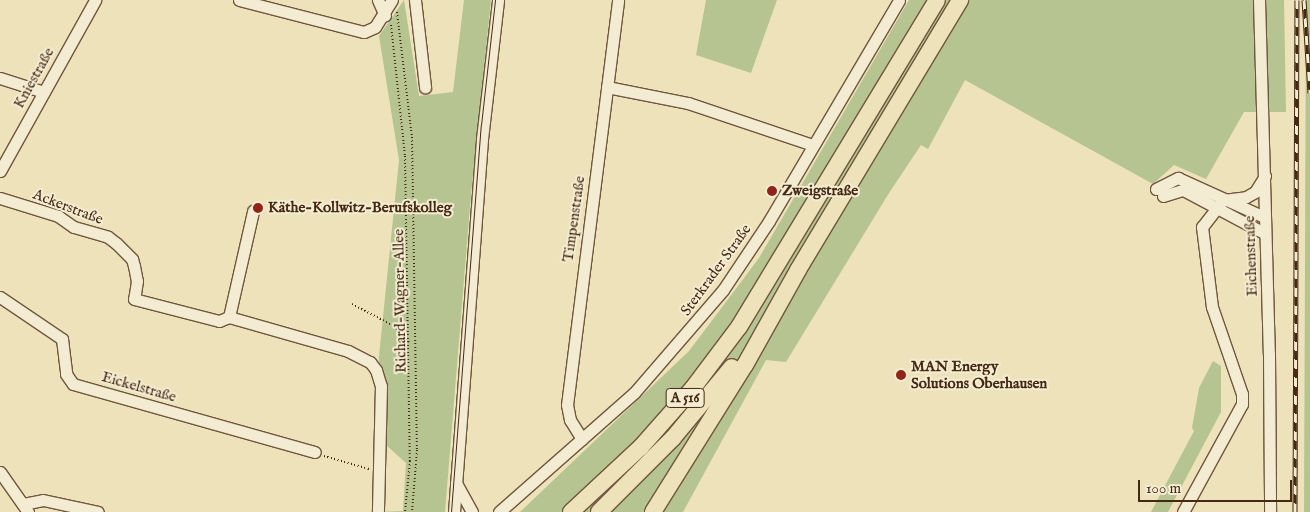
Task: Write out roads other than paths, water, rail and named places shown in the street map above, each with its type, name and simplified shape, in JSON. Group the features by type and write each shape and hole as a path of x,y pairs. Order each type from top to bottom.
{"highway":[{"name":"A 516","path":"571,512 642,447 693,388 739,327 937,0"},
{"name":"A 516","path":"599,512 650,463 712,392 798,270 960,0"},
{"path":"653,512 745,365 798,270"}],"street":[{"name":"Kniestraße","path":"0,171 95,0"},
{"path":"239,0 364,32 375,28 388,6"},
{"path":"415,0 425,87"},
{"path":"454,512 482,139 498,0"},
{"name":"Timpenstraße","path":"582,439 570,420 567,406 618,0"},
{"name":"Sterkrader Straße","path":"499,512 527,484 582,439 658,367 718,297 770,221 899,0"},
{"name":"Eichenstraße","path":"1259,0 1265,176 1264,233 1270,512"},
{"path":"0,78 44,92"},
{"path":"608,88 688,103 813,145"},
{"path":"1183,512 1242,404 1242,394 1212,306 1202,227 1218,204 1246,197 1254,192 1265,176"},
{"path":"1160,193 1178,178 1264,233"},
{"name":"Ackerstraße","path":"0,198 58,216 74,227 108,237 122,250"},
{"path":"1218,204 1264,217"},
{"path":"228,317 253,210"},
{"name":"Richard-Wagner-Allee","path":"122,250 132,259 136,273 134,299 219,320 228,317 348,352 370,362 380,378 378,512"},
{"name":"Eickelstraße","path":"0,297 62,339 66,374 73,384 315,452"},
{"path":"0,472 26,508 43,500 98,512"},
{"path":"456,483 472,512"}],"tram line":[{"path":"451,512 481,125 495,0"}],"railway":[{"path":"1295,512 1297,0"},
{"path":"1304,0 1310,93"}],"place":[{"name":"Zweigstraße","path":"772,191"},
{"name":"Käthe-Kollwitz-Berufskolleg","path":"258,208"},
{"name":"MAN Energy Solutions Oberhausen","path":"901,375"}]}
